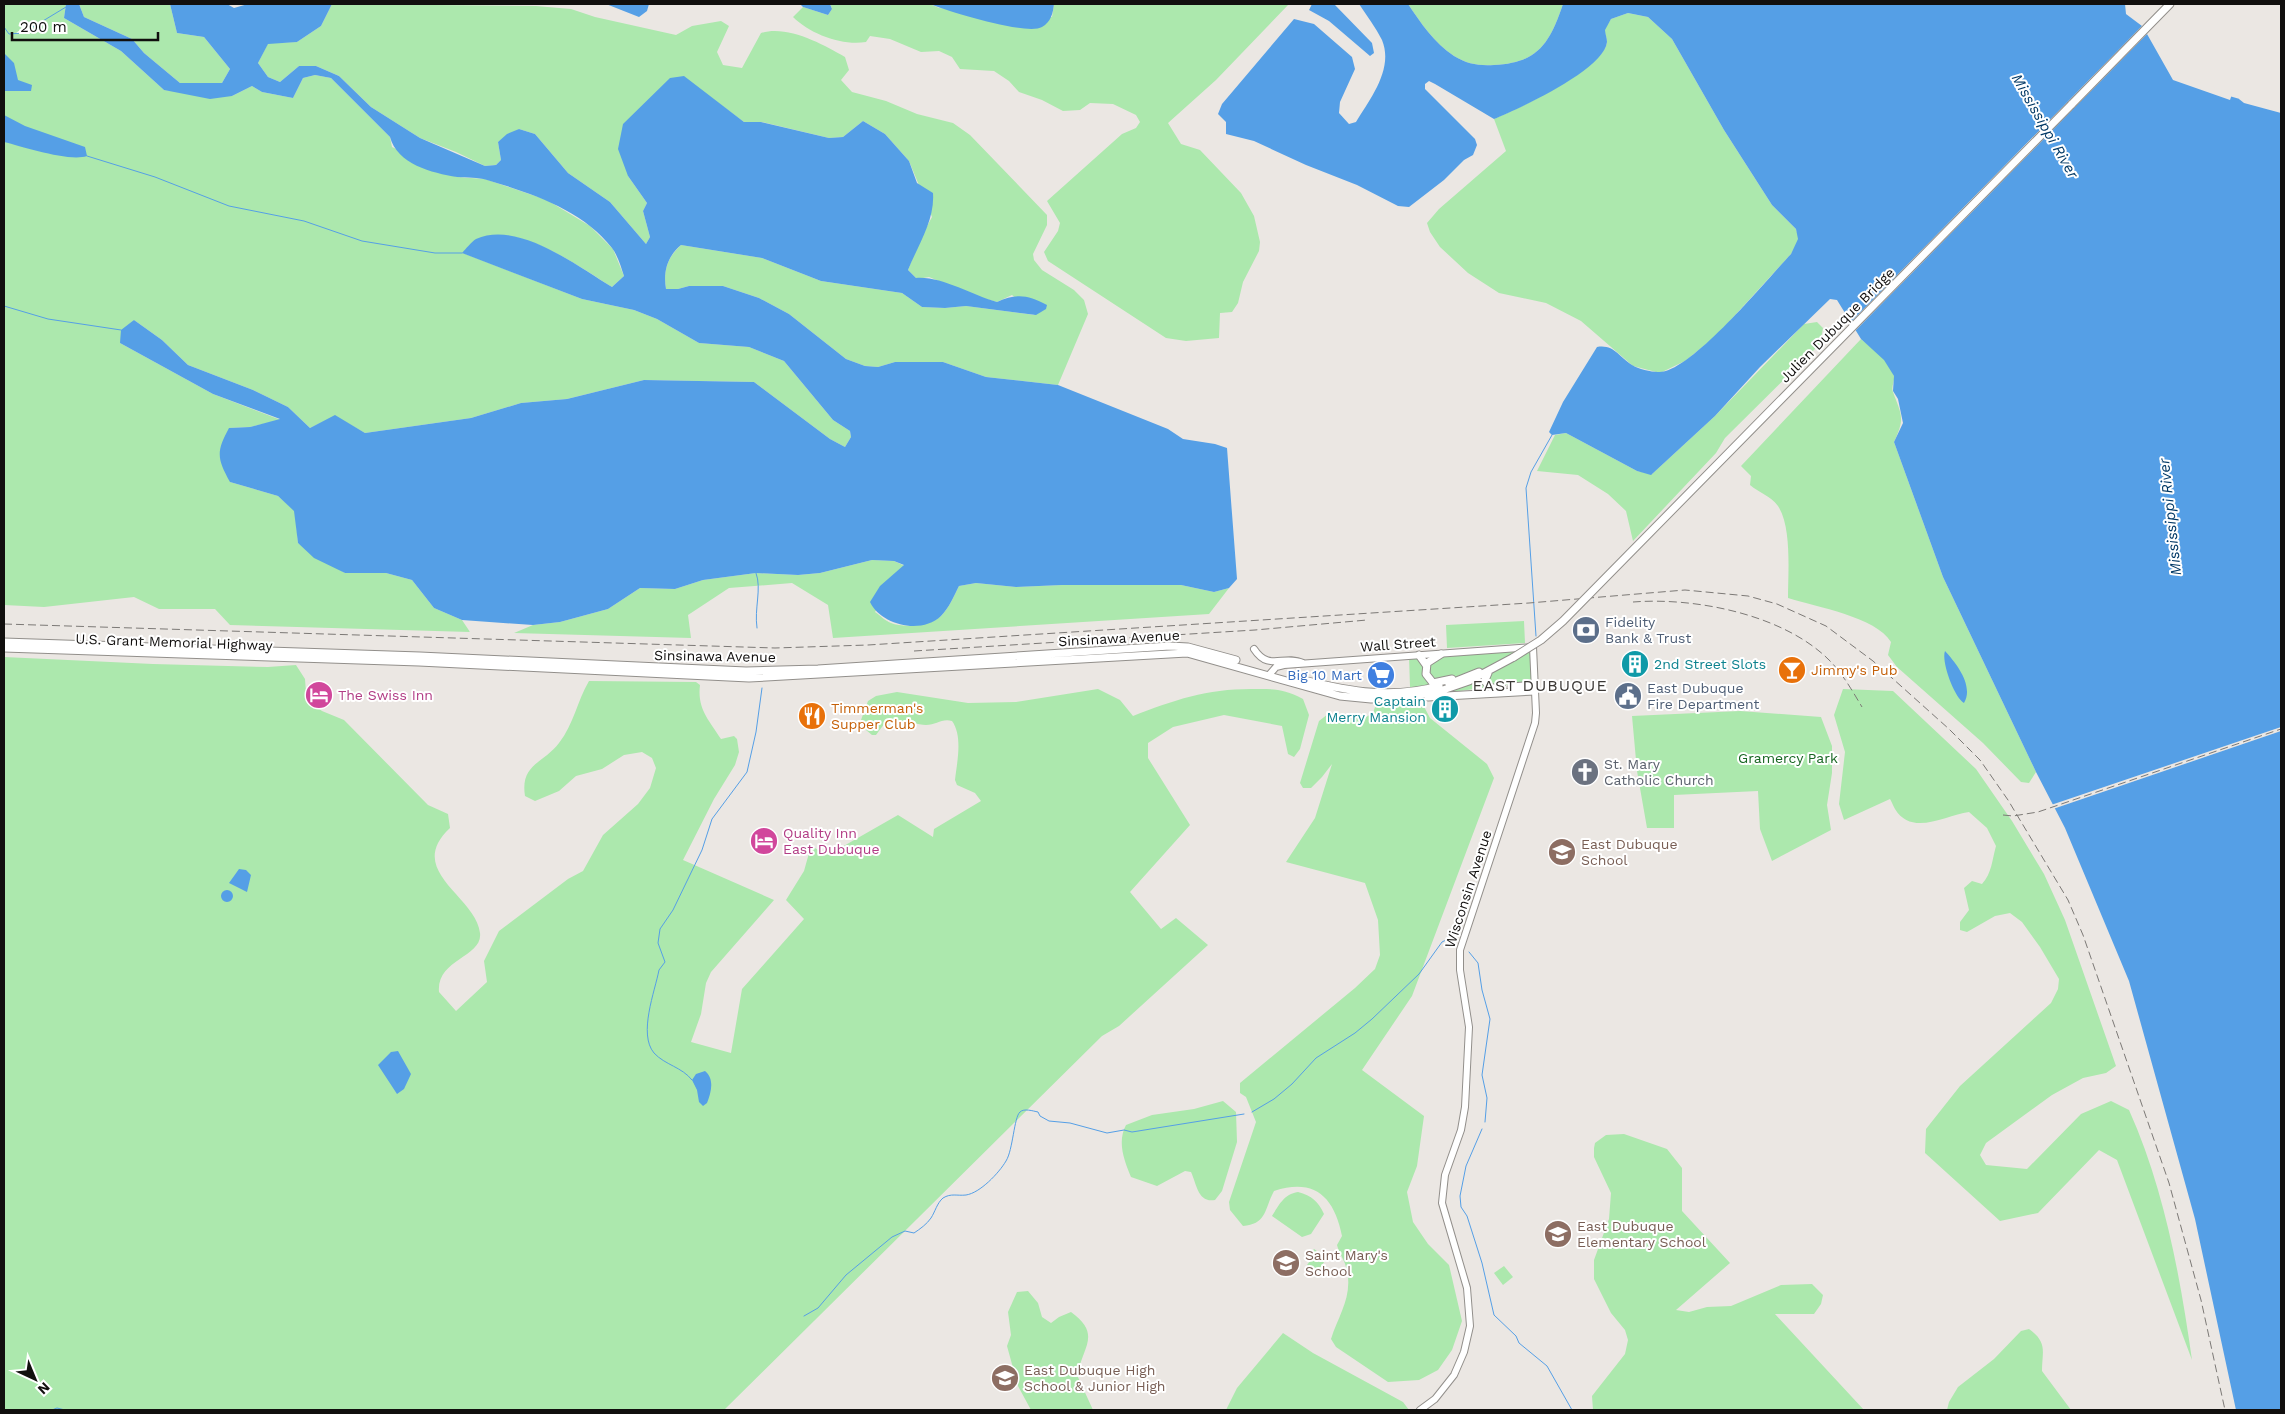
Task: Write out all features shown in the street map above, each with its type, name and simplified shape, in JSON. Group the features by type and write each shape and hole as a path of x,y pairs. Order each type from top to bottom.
{"highway":[{"name":"Julien Dubuque Bridge","path":"1498,666 1541,640 1563,621 2170,4"},
{"name":"U.S. Grant Memorial Highway","path":"4,642 343,657"},
{"name":"U.S. Grant Memorial Highway","path":"4,648 343,657"},
{"name":"Sinsinawa Avenue","path":"343,657 749,678 1177,653 1196,654 1270,674 1361,693 1428,689 1498,666"},
{"path":"1426,665 1440,654"},
{"path":"1419,655 1426,665 1426,674 1433,683 1468,676"},
{"name":"Sinsinawa Avenue","path":"1270,674 1340,696 1371,699 1393,698 1440,691 1488,672 1498,666"},
{"path":"1488,672 1485,680 1493,688 1535,688"},
{"path":"1393,698 1535,688"}],"main road":[{"name":"Wall Street","path":"1270,674 1280,666 1533,647"},
{"name":"Wisconsin Avenue","path":"1420,1410 1435,1399 1451,1380 1464,1352 1469,1333 1470,1311 1466,1288 1442,1203 1445,1175 1460,1130 1465,1107 1469,1027 1459,954 1535,723 1533,647"},
{"path":"1254,649 1261,659 1266,662 1296,660 1304,664"}],"green space":[{"path":"4,4 66,4 64,18 121,51 164,90 232,96 252,86 262,92 293,98 303,78 315,75 331,78 390,137 392,147 457,177 485,179 547,200 590,226 613,249 624,276 612,287 558,254 516,237 496,235 478,240 463,253 582,299 634,310 657,319 699,343 749,347 784,361 833,420 850,431 851,437 845,447 830,439 754,382 644,380 567,399 521,403 471,418 365,433 335,416 310,428 288,407 253,390 188,365 162,340 134,320 120,343 213,394 281,420 250,427 229,428 230,482 278,496 295,511 298,543 345,573 386,573 412,580 434,608 462,620 470,632 230,625 215,609 159,609 134,597 44,607 4,605"},
{"path":"79,4 170,4 177,33 204,37 230,69 222,83 180,83 144,53 132,39 84,17"},
{"path":"332,4 536,6 571,9 595,17 676,35 692,26 721,21 729,26 717,52 723,65 742,68 761,33 771,31 793,34 826,47 845,57 849,70 841,80 852,92 886,101 917,114 953,123 970,135 1047,215 1047,225 1033,254 1034,260 1042,270 1074,290 1084,300 1088,314 1058,385 986,377 943,362 895,362 878,367 865,366 846,359 789,314 759,298 723,286 689,286 678,289 666,289 665,276 667,265 672,255 681,245 762,258 821,281 902,293 922,307 945,308 966,306 1035,315 1012,295 997,302 975,296 929,277 917,279 908,270 920,239 932,217 909,161 885,134 863,121 843,137 829,138 762,122 744,122 709,96 628,176 647,203 643,211 650,237 646,244 610,202 568,173 535,134 519,129 498,142 501,160 496,165 485,166 420,138 371,107 339,76 316,66 299,66 280,82 268,77 258,63 268,43 297,42 321,26"},
{"path":"830,4 930,4 939,8 1052,17 1054,4 1289,4 1216,80 1168,123 1181,144 1200,150 1241,193 1254,216 1260,242 1259,251 1243,282 1238,303 1232,312 1220,313 1219,338 1186,341 1166,338 1048,261 1044,252 1058,231 1060,223 1047,201 1122,134 1136,128 1140,122 1136,115 1113,104 1090,103 1080,110 1063,111 1042,100 1019,92 1009,81 994,71 960,69 952,57 939,51 921,52 890,39 870,36 866,42 857,43 837,40 808,29 793,17 803,7 828,15 832,9"},
{"path":"1408,4 1563,4 1547,40 1532,55 1509,63 1478,65 1459,59 1440,45"},
{"path":"1628,13 1648,17 1672,39 1724,130 1772,205 1796,229 1799,239 1791,254 1716,336 1685,361 1660,373 1633,366 1581,321 1546,303 1499,293 1468,273 1440,247 1430,232 1427,223 1439,209 1506,151 1494,119 1540,97 1591,64 1602,52 1607,42 1604,30 1611,19"},
{"path":"1817,322 1823,328 1820,344 1725,438 1716,453 1633,541 1626,511 1608,494 1578,475 1537,471 1555,435 1566,433 1637,471 1652,474 1715,416 1804,324"},
{"path":"1861,339 1880,355 1892,370 1894,378 1893,390 1901,417 1900,427 1894,442 1943,577 2036,772 2029,783 2021,782 1983,743 1897,667 1888,655 1891,642 1883,633 1859,619 1788,598 1788,550 1782,515 1775,502 1750,485 1751,476 1741,466"},
{"path":"872,560 894,561 905,566 875,612 896,625 924,624 936,619 941,616 951,602 959,586 976,583 1016,587 1181,585 1214,592 1229,588 1209,614 833,638 828,605 792,583 729,588 688,615 691,638 514,633 533,625 560,622 608,609 640,588 675,589 703,580 756,573 798,575 820,573"},
{"path":"1524,621 1525,643 1447,648 1446,625"},
{"path":"1532,649 1533,681 1445,693 1410,687 1409,656"},
{"path":"4,657 153,664 268,667 296,665 305,679 306,692 311,703 322,711 344,720 428,805 448,814 450,828 438,843 435,857 438,870 476,920 480,933 479,941 474,948 451,965 440,981 439,992 456,1011 487,982 484,961 499,931 568,879 583,871 603,835 638,804 650,788 656,768 652,758 642,752 624,755 602,769 576,776 559,791 535,801 525,796 524,785 529,771 553,750 564,736 589,681 696,682 700,685 700,701 708,720 721,739 734,736 737,739 739,752 735,765 714,799 683,860 774,900 711,972 706,983 701,1014 691,1042 731,1053 742,989 804,919 786,900 804,871 811,846 828,855 898,815 933,837 934,829 981,801 975,793 957,785 955,780 958,742 952,721 945,720 926,725 889,721 886,722 876,735 872,735 866,730 861,720 868,701 876,696 897,692 968,703 1016,702 1098,689 1120,700 1133,716 1177,700 1205,693 1272,689 1284,691 1303,699 1309,715 1300,749 1294,757 1288,754 1282,726 1224,715 1173,727 1148,743 1148,758 1190,825 1130,892 1161,929 1176,918 1208,945 1119,1026 1102,1036 724,1410 4,1410"},
{"path":"1843,689 1893,691 1976,769 2012,821 2044,874 2065,920 2116,1066 2106,1073 2083,1078 2052,1095 1986,1143 1980,1155 1986,1165 2027,1169 2081,1114 2111,1101 2129,1110 2152,1170 2169,1232 2192,1360 2117,1160 2099,1150 2038,1213 2000,1221 1925,1153 1926,1129 1960,1086 2051,1003 2058,989 2059,979 2022,922 2010,913 1995,916 1967,932 1960,930 1960,922 1969,910 1964,888 1972,881 1982,884 1990,871 1996,846 1987,828 1969,812 1930,822 1910,822 1895,809 1890,799 1844,820 1839,804 1845,752 1834,715"},
{"path":"1377,701 1421,701 1430,718 1487,764 1494,778 1412,996 1362,1070 1424,1116 1417,1166 1407,1192 1413,1222 1428,1244 1449,1265 1462,1321 1452,1350 1438,1370 1419,1380 1388,1382 1336,1347 1331,1339 1345,1304 1348,1277 1337,1245 1342,1236 1334,1210 1328,1201 1311,1189 1300,1187 1274,1191 1261,1219 1251,1225 1243,1226 1230,1210 1229,1202 1256,1122 1246,1097 1240,1093 1240,1083 1355,988 1375,969 1380,955 1378,920 1365,883 1286,862 1315,818 1332,764 1311,788 1303,788 1300,783 1319,721 1328,714 1366,717 1373,713"},
{"name":"Gramercy Park","path":"1740,711 1821,717 1832,746 1832,773 1827,805 1831,830 1772,861 1760,829 1758,791 1674,795 1674,828 1647,828 1637,771 1632,716"},
{"path":"1223,1101 1236,1112 1237,1142 1222,1191 1215,1200 1205,1199 1202,1196 1191,1172 1185,1171 1157,1186 1131,1177 1124,1158 1122,1144 1123,1131 1126,1125 1152,1115 1194,1109"},
{"path":"1624,1134 1667,1149 1682,1168 1682,1211 1730,1263 1676,1310 1689,1312 1707,1307 1731,1306 1781,1285 1812,1284 1823,1295 1821,1304 1814,1314 1775,1314 1864,1410 1593,1410 1592,1396 1625,1354 1628,1340 1625,1330 1611,1313 1594,1279 1594,1260 1609,1219 1611,1193 1594,1157 1594,1148 1595,1143 1606,1135"},
{"path":"1298,1192 1314,1200 1324,1214 1311,1234 1302,1237 1272,1216 1285,1198"},
{"path":"1314,1249 1327,1258 1317,1272 1307,1265 1313,1257 1310,1255"},
{"path":"1504,1266 1513,1277 1503,1285 1494,1273"},
{"path":"1028,1291 1038,1303 1042,1317 1051,1323 1071,1312 1086,1327 1088,1340 1077,1375 1093,1410 1031,1410 1018,1386 1007,1346 1011,1335 1008,1312 1017,1292"},
{"path":"2029,1329 2039,1339 2043,1348 2042,1371 2071,1410 1947,1410 1949,1402 1958,1387 1994,1359 2021,1331"},
{"path":"1283,1333 1313,1353 1403,1402 1409,1410 1226,1410 1237,1388"}],"water":[{"path":"66,4 79,4 84,17 132,39 144,53 180,83 222,83 230,69 204,37 177,33 170,4 227,4 234,8 248,4 332,4 321,26 297,42 268,44 258,63 268,77 280,82 299,66 316,66 339,76 371,107 420,138 485,166 496,165 501,160 498,142 507,134 519,129 535,134 568,173 610,202 646,244 650,237 643,211 647,203 628,176 618,149 623,124 670,78 684,76 744,122 761,122 829,138 843,137 863,121 885,134 909,161 917,183 933,193 929,223 908,270 916,278 936,280 997,302 1017,296 1028,297 1047,305 1046,309 1036,315 966,306 945,308 922,307 902,293 821,281 762,258 681,245 672,255 667,265 666,289 678,289 689,286 723,286 759,298 789,314 846,359 865,366 878,367 895,362 943,362 986,377 1058,385 1168,429 1183,439 1215,444 1227,448 1237,579 1229,588 1214,592 1181,585 1016,587 976,583 959,586 941,616 933,622 913,626 892,622 883,617 870,602 880,586 904,565 894,561 872,560 820,573 798,575 756,573 703,580 675,589 640,588 608,609 560,622 533,625 462,620 434,608 412,580 386,573 345,573 314,558 298,543 294,511 278,496 230,482 221,461 220,449 229,428 250,427 280,419 213,394 120,343 121,330 134,320 162,340 188,365 253,390 288,407 310,428 335,415 365,433 471,418 521,403 567,399 644,380 754,382 830,439 845,447 851,437 850,431 833,420 784,361 749,347 699,343 657,319 634,310 582,299 462,253 476,239 492,235 510,236 528,240 547,248 612,287 624,276 618,258 612,248 586,223 571,213 538,197 504,185 484,179 437,173 417,166 408,160 400,154 390,137 331,78 315,75 303,78 293,98 262,92 252,86 232,96 210,99 164,90 121,51 64,18"},
{"path":"606,4 649,4 647,11 639,17"},
{"path":"800,4 830,4 832,9 828,15 803,7"},
{"path":"930,4 1054,4 1048,23 1034,29 987,22"},
{"path":"1312,4 1335,5 1372,43 1374,53 1370,56 1329,21 1309,10"},
{"name":"Mississippi River","path":"1359,4 1408,4 1428,32 1447,51 1468,63 1489,65 1522,60 1532,55 1547,40 1563,4 2127,4 2127,7 2138,16 2175,75 2219,93 2281,111 2281,1410 2236,1410 2195,1219 2129,981 2065,828 2036,772 1943,577 1894,442 1903,423 1898,399 1893,391 1894,376 1884,360 1861,339 1837,300 1830,299 1760,367 1715,416 1651,475 1637,471 1566,433 1552,435 1549,432 1563,402 1597,347 1612,349 1632,365 1641,369 1658,372 1672,369 1689,358 1728,323 1791,254 1798,239 1796,229 1772,205 1724,130 1672,39 1648,17 1628,13 1611,19 1605,30 1607,42 1602,53 1576,76 1540,98 1494,119 1435,84 1429,81 1425,84 1425,89 1475,139 1477,145 1473,155 1464,160 1444,180 1409,207 1398,206 1357,185 1306,165 1254,141 1226,134 1226,122 1218,114 1222,104 1294,19 1314,24 1352,57 1355,69 1340,102 1339,113 1349,124 1356,122 1374,94 1383,73 1385,62 1382,40"},
{"path":"4,53 14,63 18,80 32,85 31,91 4,91"},
{"path":"4,115 25,126 85,147 87,156 58,156 4,142"},
{"path":"1945,651 1959,669 1966,683 1967,696 1964,703 1956,694 1949,679 1944,656"},
{"path":"239,869 246,870 251,875 247,892 229,883"},
{"path":"225,890 229,890 233,896 229,902 225,902 221,898 221,894"},
{"path":"398,1051 411,1074 404,1089 397,1094 378,1065 391,1052"},
{"path":"705,1071 710,1078 711,1086 707,1103 703,1106 699,1102 697,1090 692,1080 696,1074"}],"pier":[{"path":"2125,4 2129,4 2131,9 2147,21 2177,73 2232,94 2230,100 2173,80 2147,34 1854,332 1849,324 2142,26 2126,14"},
{"path":"2240,97 2281,108 2281,113 2244,103 2239,99"},
{"path":"2281,727 2281,731 2053,809 2051,805"}],"waterway":[{"path":"4,27 9,34 23,33 66,7"},
{"path":"87,156 155,177 229,206 304,221 362,241 435,253 462,253"},
{"path":"4,306 48,319 121,330"},
{"path":"1536,636 1526,488 1531,472 1552,435"},
{"path":"756,573 758,579 757,628"},
{"path":"692,1080 683,1072 658,1057 649,1045 647,1035 649,1012 659,970 665,962 658,943 660,929 673,910 702,850 712,819 747,772 756,732 762,688"},
{"path":"1252,1112 1274,1099 1292,1084 1316,1058 1355,1033 1372,1019 1419,974 1442,942 1456,935"},
{"path":"1469,952 1478,963 1482,990 1490,1019 1482,1075 1487,1098 1485,1122"},
{"path":"804,1316 818,1308 846,1275 892,1237 905,1231 914,1233 928,1222 943,1198 951,1195 966,1195 977,1191 989,1182 1006,1161 1016,1120 1020,1112 1024,1110 1038,1112 1040,1116 1049,1121 1070,1123 1107,1133 1124,1130 1132,1132 1244,1114"},
{"path":"1482,1129 1466,1166 1460,1196 1461,1207 1467,1216 1482,1263 1494,1315 1516,1336 1519,1343 1547,1366 1572,1410"},
{"path":"52,1410 57,1408 65,1410"}],"railway":[{"path":"4,624 775,648 868,645 1529,603 1685,590 1748,596 1777,604 1826,626 1873,661 1949,729 1980,760 2008,800 2068,900 2083,935 2169,1183 2201,1300 2225,1410"},
{"path":"1633,602 1658,601 1712,606 1766,621 1813,646 1832,663 1862,707"},
{"path":"914,651 1255,630 1367,620"},
{"path":"2003,815 2013,816 2038,812 2281,729"}],"place":[{"name":"Fidelity Bank & Trust","path":"1586,630"},
{"name":"2nd Street Slots","path":"1635,664"},
{"name":"Jimmy's Pub","path":"1792,670"},
{"name":"Big 10 Mart","path":"1381,675"},
{"name":"The Swiss Inn","path":"319,695"},
{"name":"East Dubuque Fire Department","path":"1628,696"},
{"name":"Captain Merry Mansion","path":"1445,709"},
{"name":"Timmerman's Supper Club","path":"812,716"},
{"name":"St. Mary Catholic Church","path":"1585,772"},
{"name":"Quality Inn East Dubuque","path":"764,841"},
{"name":"East Dubuque School","path":"1562,852"},
{"name":"East Dubuque Elementary School","path":"1558,1234"},
{"name":"Saint Mary's School","path":"1286,1263"},
{"name":"East Dubuque High School & Junior High","path":"1005,1378"}],"district":[{"name":"EAST DUBUQUE","path":"1540,685"}]}
